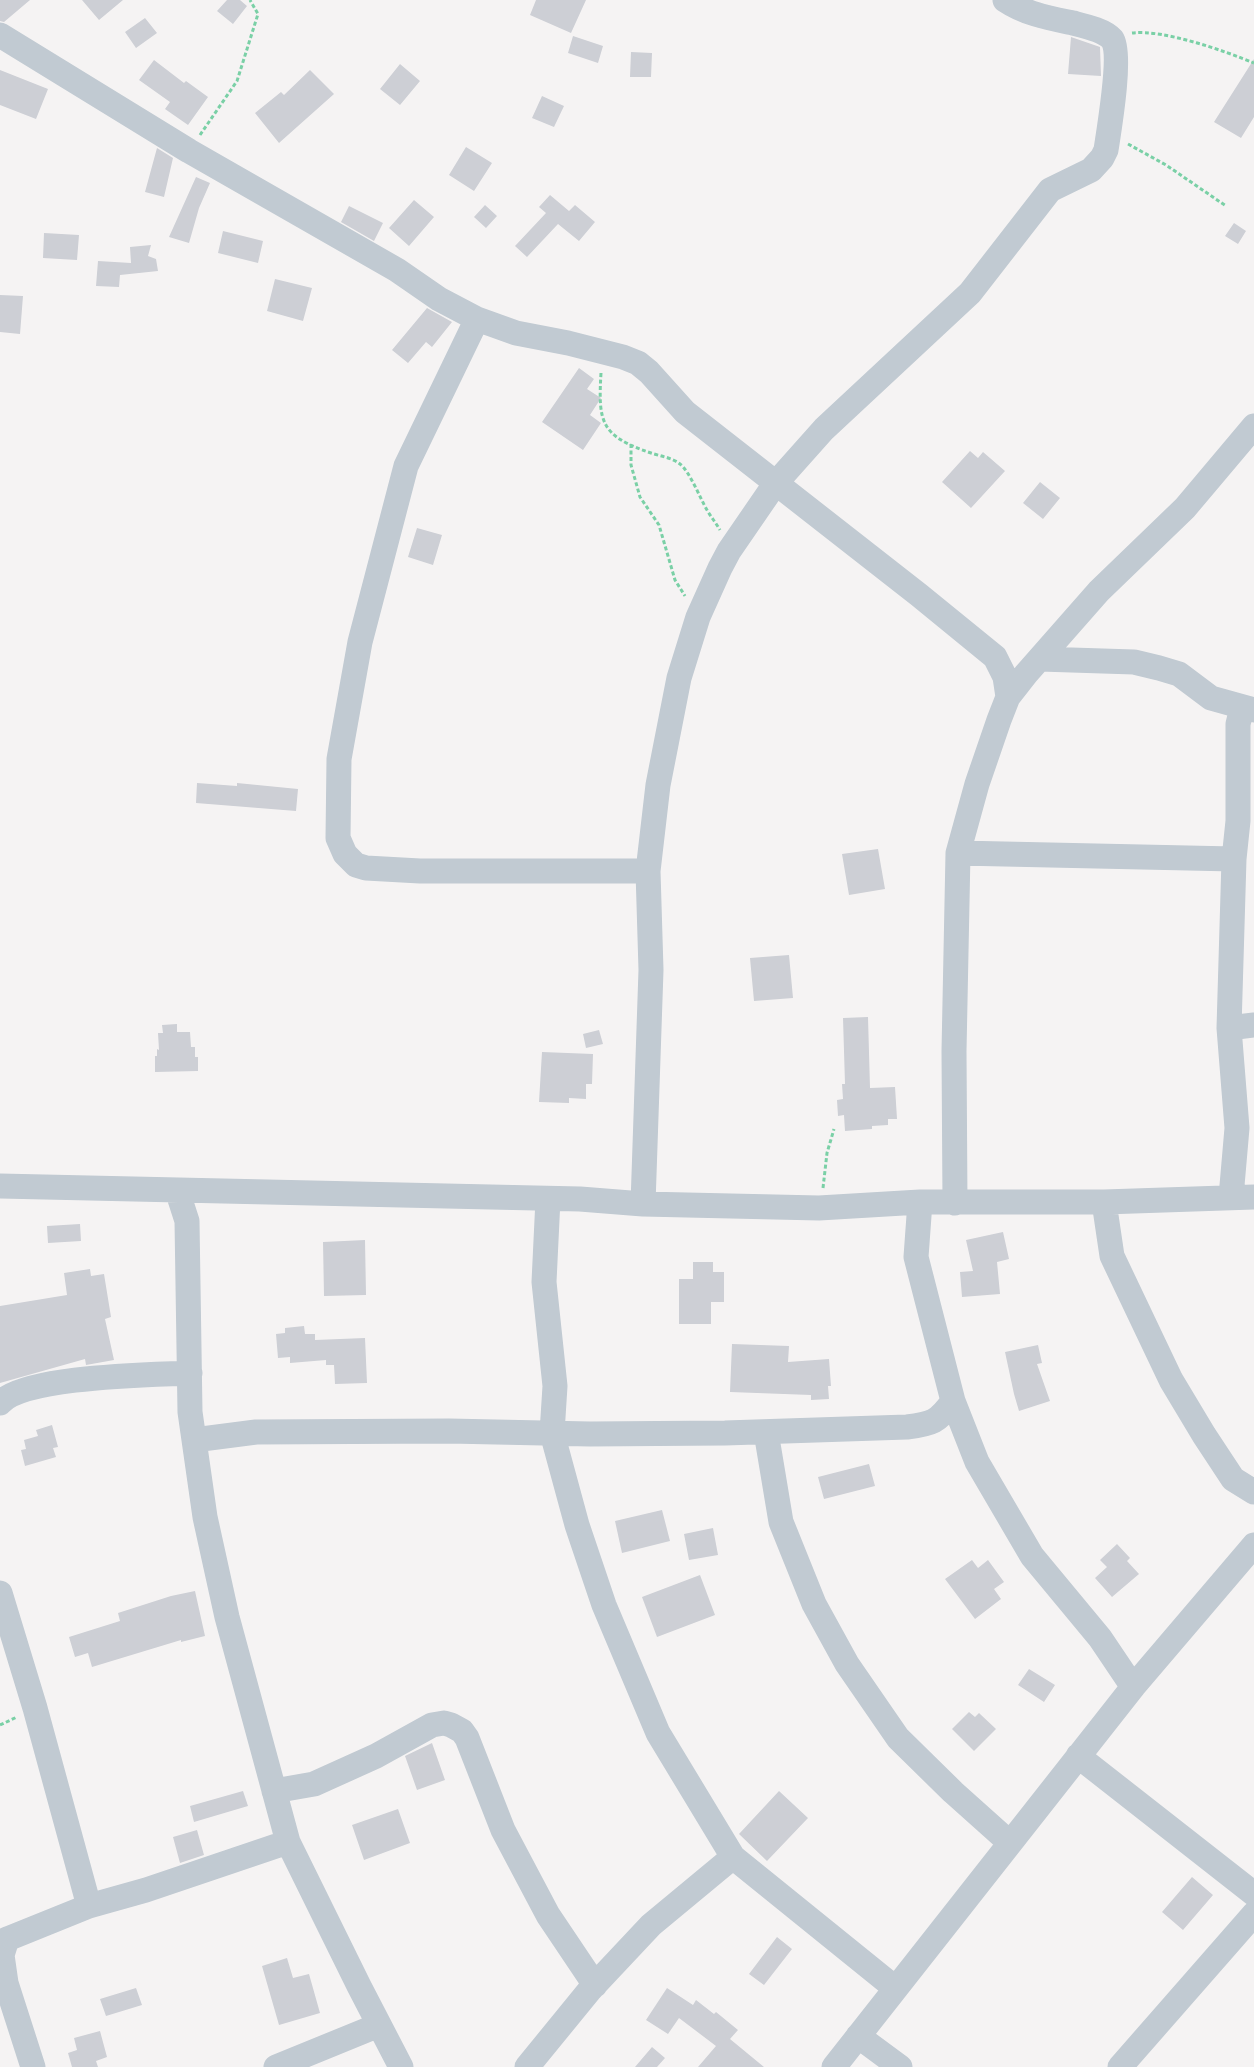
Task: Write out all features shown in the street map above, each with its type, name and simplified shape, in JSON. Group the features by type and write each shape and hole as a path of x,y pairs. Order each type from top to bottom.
{"street":[{"path":"643,1204 650,970 648,871 658,785 679,678 698,618 729,551 775,484 824,429 970,293 1050,190 1091,170 1097,165 1106,150 1116,54 1113,40 1105,34 1078,24 1051,8 1016,8 1005,0"},
{"path":"2,46 397,270 439,299 477,319 516,333 623,357 638,363 649,372 685,412 919,595 995,657 1005,677 1008,697"},
{"path":"477,319 406,466 360,642 339,759 338,838 345,854 356,864 366,868 430,871 648,871"},
{"path":"955,1203 954,1051 958,853 977,784 1008,697 1100,591 1185,508 1254,426"},
{"path":"0,1186 548,1199 643,1204 819,1208 920,1202 1104,1202 1243,1197 1228,1028 1234,859 1238,822 1238,724 1248,709 1211,698 1178,674 1159,668 1134,662 1040,659"},
{"path":"958,853 1234,859"},
{"path":"1228,1028 1254,1026"},
{"path":"177,1190 187,1221 190,1412 205,1517 225,1608 288,1842 401,2067"},
{"path":"548,1199 544,1282 554,1386 552,1433 577,1525 604,1605 658,1733 733,1857 895,1988"},
{"path":"920,1202 916,1257 953,1401 976,1462 1032,1556 1100,1638 1133,1687"},
{"path":"1104,1202 1112,1256 1171,1380 1204,1435 1233,1478 1254,1492"},
{"path":"0,1403 4,1398 34,1386 114,1376 190,1373"},
{"path":"194,1440 256,1432 449,1431 600,1434 907,1428 928,1425 940,1418 953,1401"},
{"path":"766,1432 781,1522 814,1604 847,1664 898,1738 953,1792 1010,1843"},
{"path":"834,2067 1133,1687 1254,1545"},
{"path":"0,1593 35,1708 89,1906"},
{"path":"274,1791 314,1784 376,1756 432,1725 444,1723 462,1730 467,1738 503,1830 548,1915 595,1985"},
{"path":"1078,1756 1254,1894"},
{"path":"33,2067 6,1983 2,1955 4,1940 89,1906 146,1890 288,1842"},
{"path":"527,2067 595,1985 651,1925 733,1857"},
{"path":"1120,2067 1254,1914"},
{"path":"276,2067 379,2025"},
{"path":"858,2036 900,2067"}],"path":[{"path":"189,151 237,80 258,14 250,0"},
{"path":"1113,40 1134,33 1154,34 1192,43 1254,63"},
{"path":"1108,132 1166,165 1226,206"},
{"path":"602,352 599,404 607,428 615,436 678,462 683,466 723,536 729,551"},
{"path":"631,444 631,465 640,497 656,520 675,580 698,618"},
{"path":"819,1208 827,1153 834,1129"}],"building":[{"path":"0,0 30,0 4,22 0,21"},
{"path":"82,0 123,0 99,20"},
{"path":"227,0 240,0 247,6 233,24 217,11"},
{"path":"536,0 586,0 571,33 530,15"},
{"path":"145,18 157,33 136,48 125,32"},
{"path":"573,36 603,46 598,63 568,53"},
{"path":"1071,37 1100,47 1101,76 1068,74"},
{"path":"631,52 652,53 651,77 630,77"},
{"path":"1254,59 1254,117 1241,138 1214,122"},
{"path":"154,60 184,83 186,81 208,97 188,125 165,109 170,102 139,80"},
{"path":"400,64 420,81 400,105 380,89"},
{"path":"0,70 48,89 36,119 0,105"},
{"path":"310,70 334,94 279,143 255,113 281,92 284,95"},
{"path":"542,96 564,106 554,127 532,118"},
{"path":"466,147 492,163 474,191 449,175"},
{"path":"157,148 173,158 164,197 145,192"},
{"path":"196,177 210,183 199,208 189,243 169,237"},
{"path":"550,195 569,211 575,205 595,222 579,241 558,224 527,257 515,246 546,213 539,207"},
{"path":"414,200 434,217 409,246 389,228"},
{"path":"485,205 497,216 486,228 474,217"},
{"path":"349,206 383,223 374,241 341,222"},
{"path":"1234,223 1246,231 1238,244 1225,236"},
{"path":"223,231 263,241 258,263 218,253"},
{"path":"44,233 79,235 77,260 43,258"},
{"path":"151,245 148,256 156,259 158,271 120,275 119,287 96,286 98,261 131,263 130,247"},
{"path":"275,279 312,288 303,321 267,311"},
{"path":"0,295 23,296 20,334 0,332"},
{"path":"427,308 452,322 432,347 426,342 408,363 392,350"},
{"path":"579,368 594,379 587,389 601,398 590,415 601,423 583,450 542,422"},
{"path":"970,451 978,458 983,452 1005,471 971,508 942,482"},
{"path":"1040,482 1060,498 1043,519 1023,503"},
{"path":"417,528 442,535 433,565 408,557"},
{"path":"197,783 237,786 237,783 298,789 296,811 196,803"},
{"path":"878,849 885,889 849,895 842,854"},
{"path":"789,955 793,998 754,1001 750,958"},
{"path":"868,1017 870,1088 895,1087 897,1119 888,1119 888,1125 872,1126 872,1129 845,1131 844,1115 838,1116 837,1100 843,1099 842,1084 845,1084 843,1018"},
{"path":"177,1024 177,1032 190,1032 191,1047 195,1047 195,1057 198,1057 198,1071 155,1072 155,1056 157,1056 157,1049 159,1050 158,1033 163,1033 162,1025"},
{"path":"599,1030 603,1044 586,1048 583,1034"},
{"path":"542,1052 593,1054 592,1084 586,1084 586,1099 569,1098 569,1103 539,1102"},
{"path":"80,1224 81,1241 48,1243 47,1226"},
{"path":"1003,1232 1009,1259 997,1262 1000,1294 962,1297 960,1272 973,1271 966,1240"},
{"path":"365,1240 366,1295 324,1296 323,1242"},
{"path":"693,1262 713,1262 713,1272 724,1272 724,1302 711,1302 711,1324 679,1324 679,1279 693,1279"},
{"path":"90,1269 91,1276 104,1274 111,1317 105,1319 114,1360 86,1365 85,1359 0,1383 0,1306 67,1295 64,1273"},
{"path":"304,1326 305,1334 315,1334 315,1340 365,1338 367,1383 335,1384 334,1365 326,1365 326,1360 290,1363 290,1357 278,1358 276,1334 285,1333 285,1328"},
{"path":"732,1344 789,1346 788,1362 829,1359 831,1386 828,1386 829,1399 811,1400 811,1395 730,1392"},
{"path":"1038,1345 1042,1363 1037,1364 1050,1401 1019,1411 1005,1352"},
{"path":"52,1425 58,1447 53,1448 56,1457 25,1466 21,1450 26,1449 24,1440 38,1436 36,1430"},
{"path":"869,1464 875,1486 824,1499 818,1477"},
{"path":"662,1510 670,1541 622,1553 615,1521"},
{"path":"713,1528 718,1555 689,1560 684,1534"},
{"path":"1117,1544 1130,1558 1127,1561 1139,1574 1112,1597 1095,1578 1107,1567 1100,1560"},
{"path":"972,1560 978,1568 988,1560 1004,1582 994,1589 1001,1599 975,1619 945,1579"},
{"path":"700,1575 715,1615 657,1637 642,1597"},
{"path":"195,1591 205,1636 181,1642 181,1640 92,1667 88,1653 75,1657 69,1637 120,1621 118,1613 171,1596"},
{"path":"1029,1669 1055,1685 1044,1702 1018,1685"},
{"path":"969,1712 975,1717 979,1713 996,1729 974,1751 952,1729"},
{"path":"432,1743 445,1780 417,1790 405,1756"},
{"path":"243,1791 248,1806 194,1822 190,1806"},
{"path":"779,1791 808,1818 767,1861 739,1834"},
{"path":"398,1809 410,1843 364,1860 352,1825"},
{"path":"197,1830 204,1855 180,1863 173,1837"},
{"path":"1192,1877 1213,1895 1183,1930 1162,1912"},
{"path":"777,1937 792,1949 764,1985 749,1974"},
{"path":"287,1958 293,1978 309,1974 320,2013 279,2025 262,1966"},
{"path":"136,1988 142,2005 106,2016 100,1999"},
{"path":"667,1988 693,2005 696,2000 714,2014 716,2012 738,2030 730,2039 764,2067 698,2067 716,2046 679,2018 668,2034 646,2020"},
{"path":"100,2031 107,2057 96,2061 98,2067 72,2067 68,2053 77,2050 74,2038"},
{"path":"652,2047 665,2058 657,2067 635,2067"}]}
